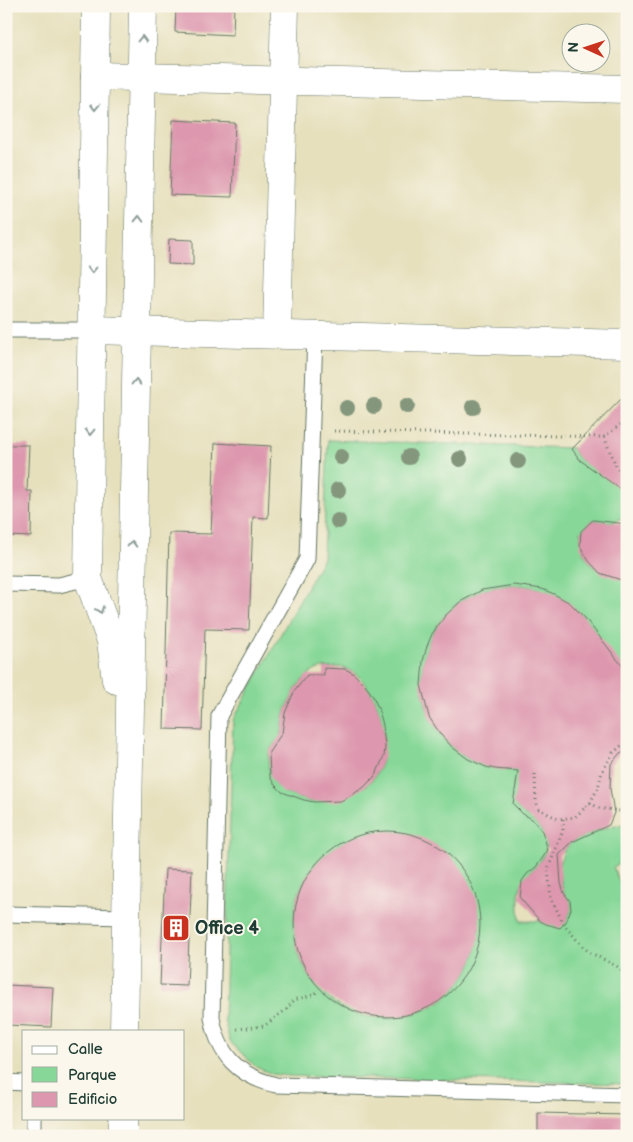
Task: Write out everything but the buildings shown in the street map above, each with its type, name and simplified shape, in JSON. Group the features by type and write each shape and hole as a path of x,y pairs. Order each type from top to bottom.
{"street":[{"path":"96,6 88,578 111,641 128,768"},
{"path":"124,1030 143,6"},
{"path":"277,334 285,6"},
{"path":"96,76 627,89"},
{"path":"92,330 627,344"},
{"path":"88,578 107,585 132,579"},
{"path":"123,1120 123,1136"}],"lane":[{"path":"6,330 92,330"},
{"path":"315,336 307,559 219,716 212,1018 215,1035 223,1052 247,1074 263,1082 276,1085 627,1095"},
{"path":"6,584 59,585 88,578"},
{"path":"6,914 125,917"},
{"path":"6,1082 22,1083"},
{"path":"34,1120 34,1136"}],"path":[{"path":"311,430 604,437 627,420"},
{"path":"604,437 617,468 627,484"},
{"path":"535,774 536,802 540,810 558,819 575,817 590,803 598,788 602,772 612,753 627,741"},
{"path":"590,803 599,808 627,812"},
{"path":"563,819 563,830 548,869 551,899 559,916 583,947 620,968 624,974 627,989"},
{"path":"215,1035 238,1029 264,1026 287,1009 294,1000 313,995 319,991"}],"green space":[{"path":"328,440 573,448 580,460 610,480 623,492 626,507 623,516 613,522 593,520 581,531 581,545 584,554 600,573 627,565 627,729 516,793 514,800 516,807 540,829 546,845 543,857 525,878 520,887 520,921 540,921 557,927 566,922 571,909 571,903 564,893 559,864 565,849 572,842 593,832 615,825 627,826 627,860 613,867 627,900 627,1084 289,1076 272,1074 256,1067 230,1042 224,1019 233,720 323,558","holes":["510,585 547,591 569,603 595,631 518,771 477,763 447,743 429,714 422,681 427,648 443,618 471,596","337,667 351,671 364,682 374,698 381,717 384,738 383,757 376,774 364,787 320,801 309,802 286,794 278,788 270,774 269,754 281,735 284,716 297,687 308,675 324,668","376,832 419,838 450,856 470,884 479,917 476,951 461,981 435,1005 397,1017 358,1014 327,997 306,971 295,938 296,904 309,873 335,847"]}],"place":[{"name":"Office 4","path":"176,928"}]}
